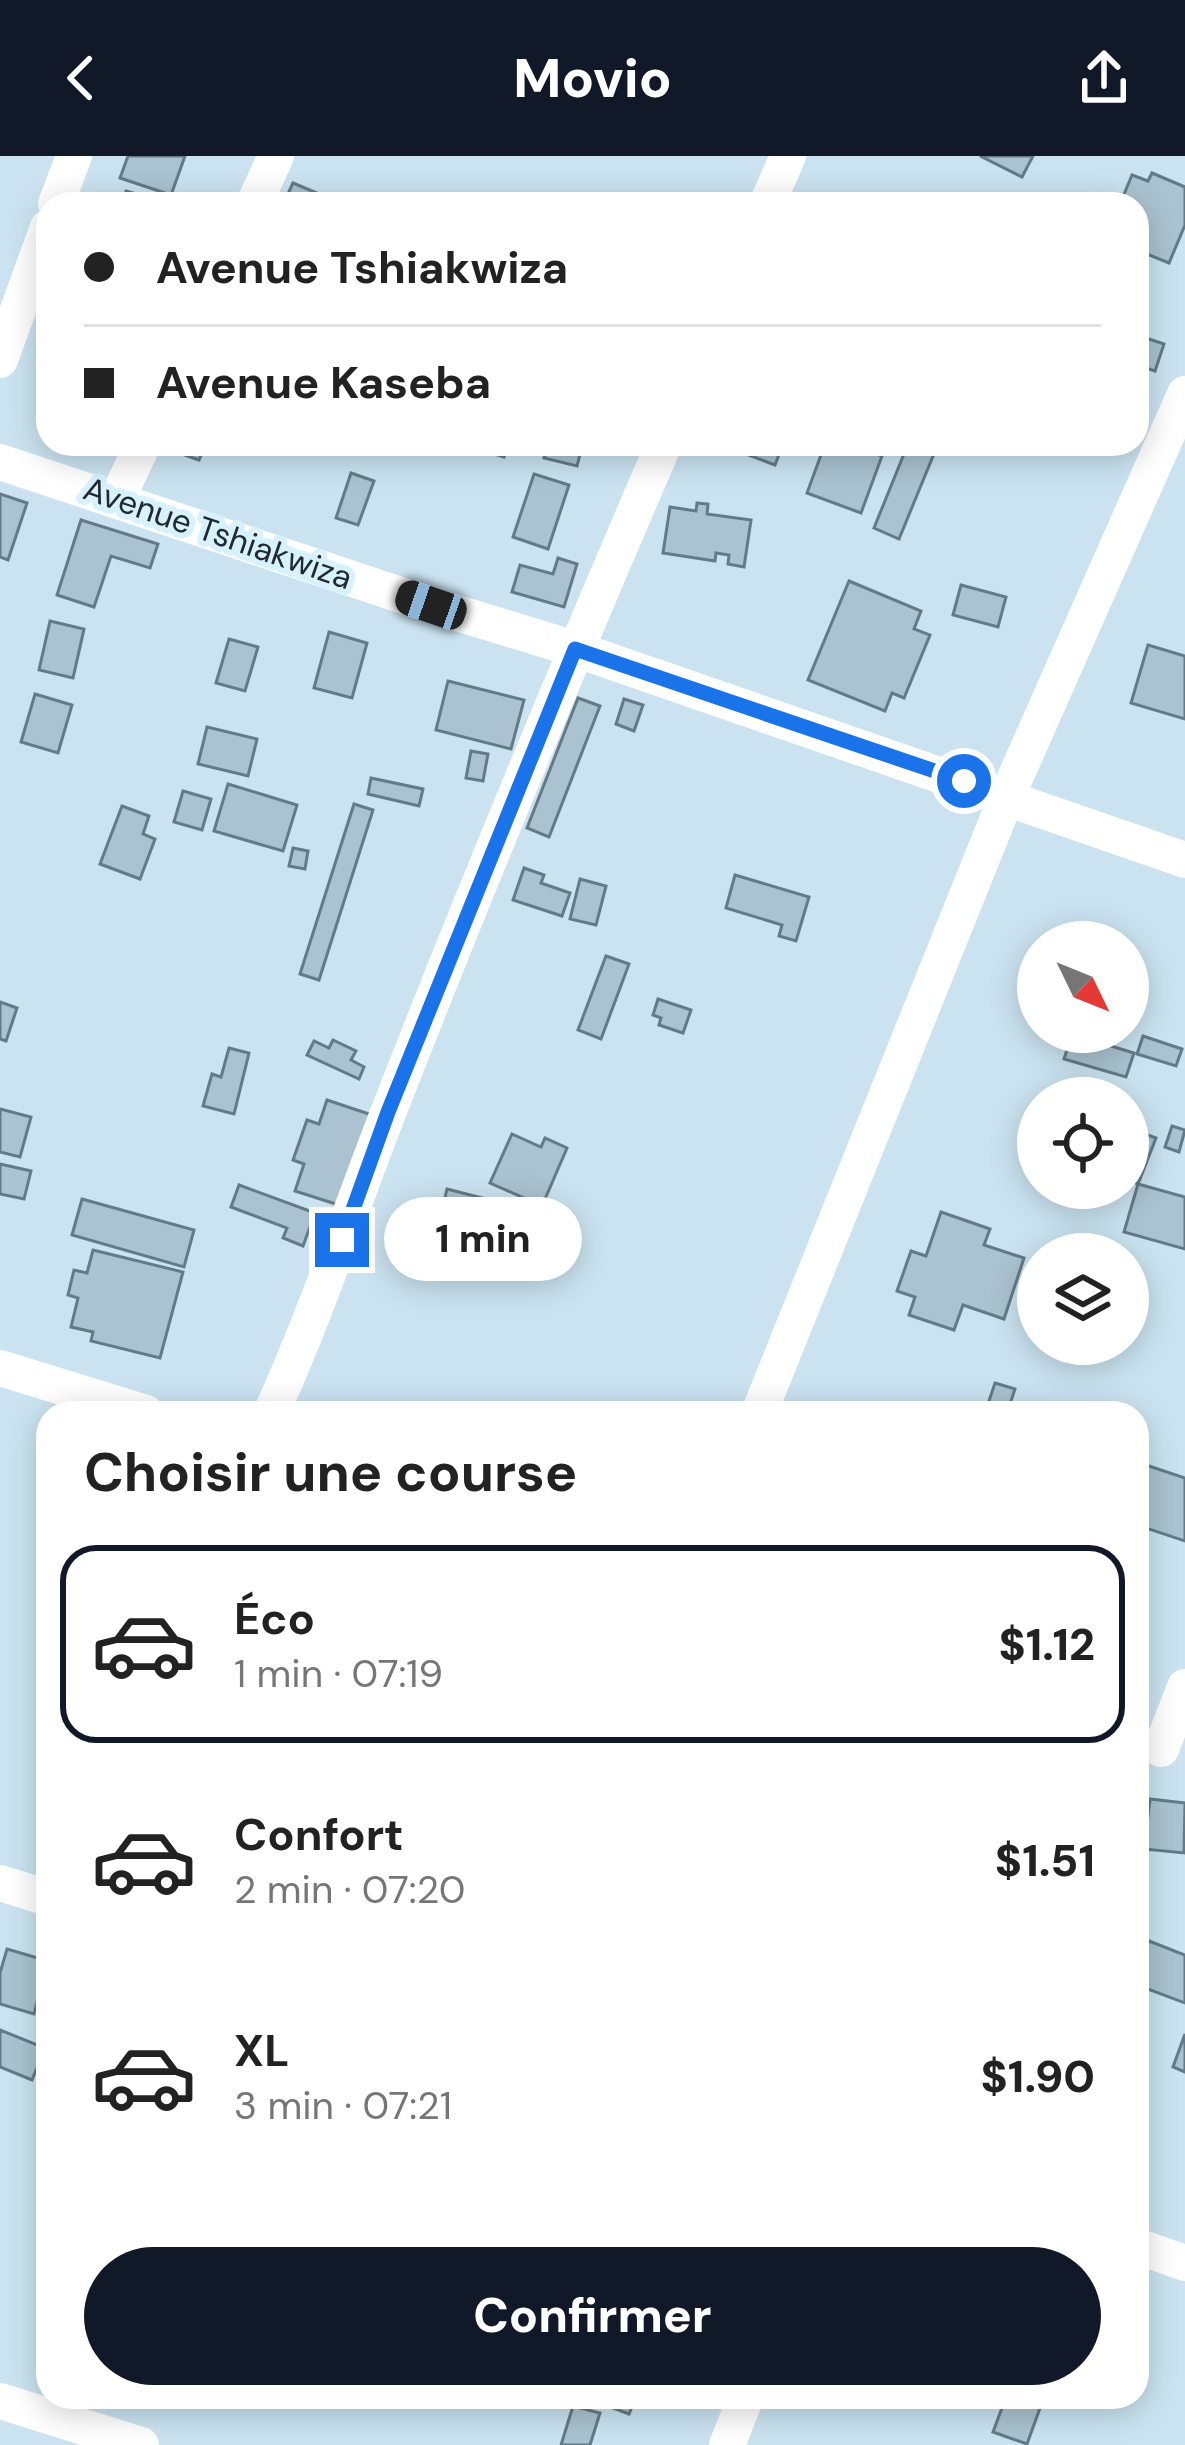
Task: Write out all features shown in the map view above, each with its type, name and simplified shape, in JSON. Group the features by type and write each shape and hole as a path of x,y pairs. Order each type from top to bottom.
{"street":[{"path":"60,192 74,156"},
{"path":"260,192 276,156"},
{"path":"772,192 788,156"},
{"path":"0,360 36,260"},
{"path":"764,1401 1007,796 1185,394"},
{"path":"117,499 137,456"},
{"path":"277,1401 312,1325 388,1112 575,649 659,456"},
{"name":"Avenue Tshiakwiza","path":"0,462 575,649 1185,860"},
{"path":"0,1368 107,1401"},
{"path":"1161,1749 1185,1687"},
{"path":"0,1883 36,1894"},
{"path":"1149,2250 1185,2263"},
{"path":"0,2401 120,2442"},
{"path":"728,2445 742,2409"}],"building":[{"path":"128,156 185,156 172,192 120,178"},
{"path":"980,156 1033,156 1022,177"},
{"path":"1152,173 1185,187 1185,225 1169,263 1149,255 1149,192 1125,192 1132,175 1148,181"},
{"path":"293,183 314,192 289,192"},
{"path":"1149,339 1164,344 1155,371 1149,369"},
{"path":"545,456 580,456 577,466"},
{"path":"751,456 778,456 775,465"},
{"path":"821,456 882,456 861,513 807,493"},
{"path":"903,456 933,456 899,539 874,528"},
{"path":"351,473 374,481 358,525 336,518"},
{"path":"534,474 569,485 548,549 513,537"},
{"path":"0,494 27,503 8,560 0,557"},
{"path":"697,503 708,504 707,514 751,520 744,567 728,564 729,555 716,553 715,561 663,553 670,507 696,511"},
{"path":"81,520 158,544 150,568 111,556 94,607 57,595"},
{"path":"558,558 577,564 564,607 512,592 520,565 553,574"},
{"path":"849,581 921,611 914,629 930,635 904,698 892,693 885,711 808,680"},
{"path":"961,585 1006,597 998,627 953,615"},
{"path":"50,621 84,629 73,678 39,670"},
{"path":"329,632 367,643 352,698 314,688"},
{"path":"229,639 258,647 245,691 216,683"},
{"path":"1148,645 1185,656 1185,719 1131,703"},
{"path":"448,681 524,700 511,749 436,730"},
{"path":"35,694 72,705 58,753 21,742"},
{"path":"578,698 600,706 549,837 527,828"},
{"path":"624,699 643,705 634,731 616,724"},
{"path":"207,727 257,739 248,776 198,764"},
{"path":"471,751 488,754 483,781 466,778"},
{"path":"371,778 423,789 419,806 368,794"},
{"path":"228,784 297,805 283,851 214,831"},
{"path":"183,791 211,799 202,830 174,822"},
{"path":"354,804 373,810 319,980 300,974"},
{"path":"122,806 149,816 143,834 155,839 140,879 100,864"},
{"path":"293,848 308,851 305,869 289,866"},
{"path":"524,868 544,875 541,883 570,893 562,916 513,900"},
{"path":"735,875 809,897 796,941 779,936 782,925 726,908"},
{"path":"580,879 606,886 596,925 570,919"},
{"path":"606,956 629,964 601,1039 578,1030"},
{"path":"658,999 691,1010 683,1033 659,1025 661,1018 653,1015"},
{"path":"0,1002 17,1008 6,1041 0,1039"},
{"path":"1149,1038 1182,1049 1176,1066 1137,1054 1149,1053"},
{"path":"333,1040 356,1051 351,1060 364,1067 359,1079 307,1055 314,1041 329,1048"},
{"path":"229,1048 249,1053 234,1114 203,1106 212,1074 221,1077"},
{"path":"1066,1053 1134,1053 1126,1077 1064,1059"},
{"path":"327,1100 372,1115 342,1206 295,1191 304,1164 293,1160 307,1120 319,1124"},
{"path":"0,1109 31,1117 20,1157 0,1152"},
{"path":"1172,1126 1185,1130 1179,1152 1165,1147"},
{"path":"512,1134 541,1147 545,1138 567,1148 542,1206 490,1183"},
{"path":"0,1164 31,1171 24,1199 0,1194"},
{"path":"239,1185 315,1213 303,1246 283,1238 287,1228 231,1207"},
{"path":"1149,1187 1185,1197 1185,1249 1149,1239 1149,1233 1124,1232 1131,1209 1149,1209"},
{"path":"447,1189 502,1203 497,1223 442,1210"},
{"path":"82,1199 194,1230 184,1267 72,1235"},
{"path":"941,1212 990,1229 984,1245 1017,1256 1017,1279 1004,1319 963,1305 954,1330 909,1315 915,1297 897,1291 911,1251 926,1256"},
{"path":"93,1250 183,1272 160,1358 91,1341 93,1332 71,1327 78,1298 68,1295 74,1270 87,1273"},
{"path":"995,1383 1015,1389 1011,1401 989,1401"},
{"path":"1149,1466 1185,1478 1185,1541 1149,1529"},
{"path":"1150,1799 1185,1803 1184,1853 1149,1850"},
{"path":"1149,1941 1185,1955 1185,2003 1149,1990"},
{"path":"7,1949 36,1957 34,2014 0,2004 0,1973"},
{"path":"0,2030 36,2044 32,2080 0,2067"},
{"path":"1185,2034 1185,2072 1173,2067"},
{"path":"572,2409 600,2413 590,2445 561,2445"},
{"path":"1002,2409 1040,2409 1027,2444 993,2432"}],"route":[{"path":"342,1240 388,1112 575,649 964,781"}]}
